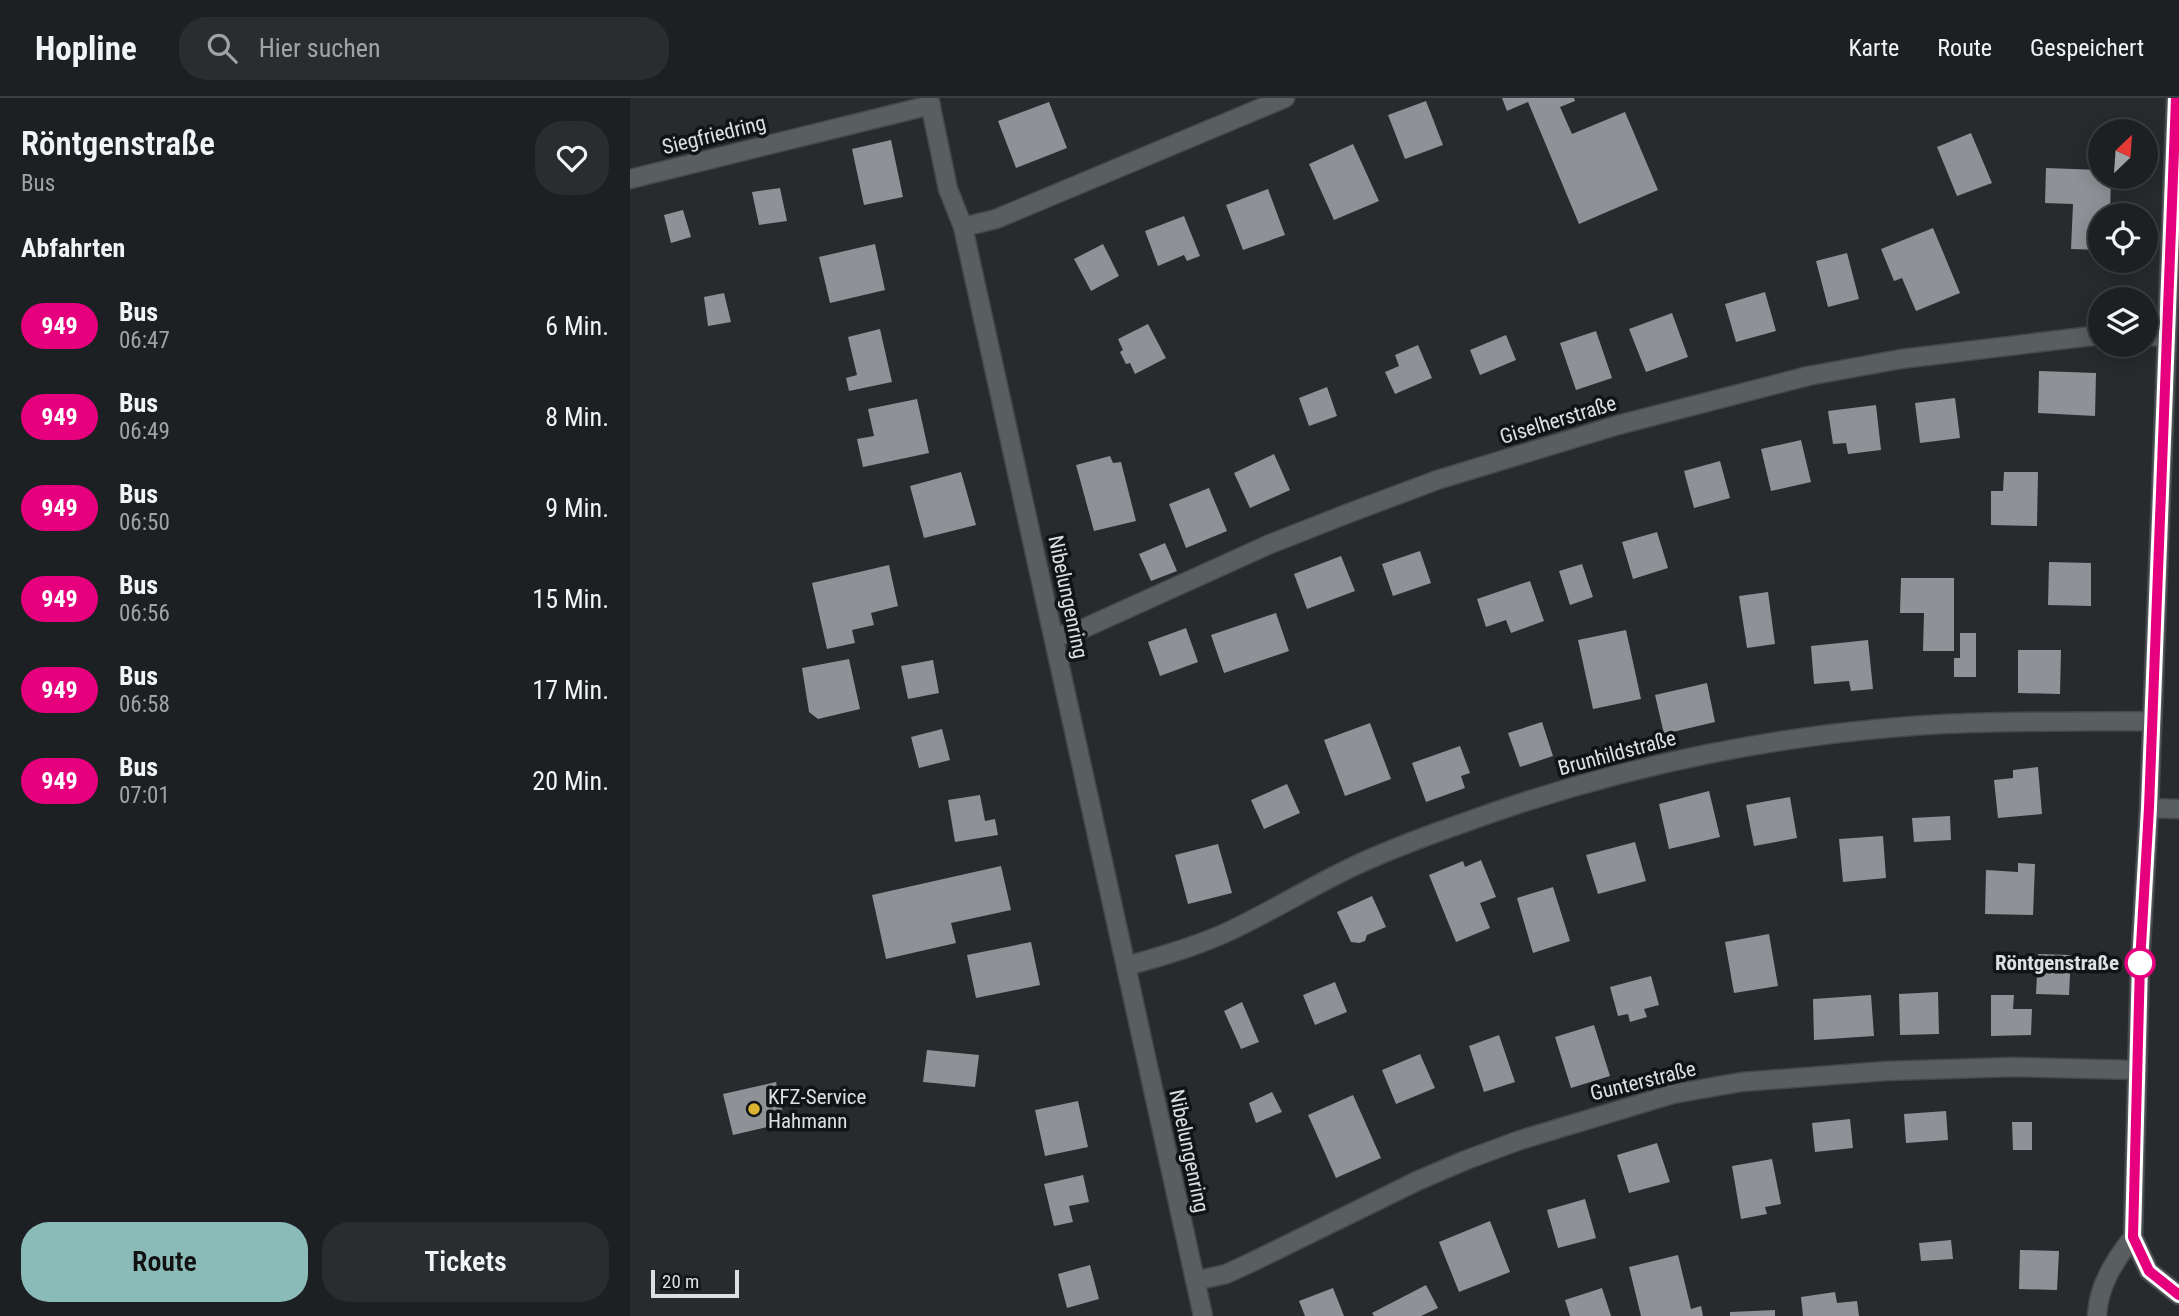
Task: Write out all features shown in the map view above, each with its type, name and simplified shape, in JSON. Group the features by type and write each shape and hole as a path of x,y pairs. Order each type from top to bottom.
{"street":[{"path":"963,227 996,219 1285,98"},
{"path":"2176,98 2149,808 2136,1070 2133,1237 2149,1271 2179,1295"},
{"name":"Siegfriedring","path":"630,179 930,102 948,189 963,227"},
{"name":"Nibelungenring","path":"963,227 1203,1316"},
{"name":"Giselherstraße","path":"1054,637 1078,631 1269,544 1374,503 1437,480 1618,425 1808,376 1901,359 2088,336"},
{"path":"2158,337 2166,337"},
{"name":"Brunhildstraße","path":"1126,966 1179,952 1224,934 1349,868 1455,826 1627,771 1735,748 1824,734 1984,722 2152,721"},
{"path":"2149,808 2179,809"},
{"name":"Gunterstraße","path":"1195,1281 1226,1274 1466,1160 1532,1136 1674,1094 1741,1082 1886,1072 2014,1067 2136,1070"},
{"path":"2097,1316 2097,1307 2112,1264 2133,1237"}],"building":[{"path":"1502,98 1574,98 1575,101 1560,107 1572,134 1625,112 1658,190 1579,224 1528,102 1507,111"},
{"path":"1426,101 1443,145 1405,159 1388,115"},
{"path":"1049,102 1067,148 1016,168 998,121"},
{"path":"1971,133 1992,183 1957,196 1937,147"},
{"path":"891,140 903,197 864,205 852,149"},
{"path":"1353,144 1379,201 1334,220 1309,164"},
{"path":"2046,168 2088,170 2088,189 2111,189 2110,203 2088,203 2088,250 2071,249 2073,204 2045,203"},
{"path":"780,188 787,221 759,225 752,192"},
{"path":"1268,189 1285,235 1243,250 1226,205"},
{"path":"683,210 691,237 671,243 664,215"},
{"path":"1184,216 1200,256 1187,261 1184,255 1158,266 1145,231"},
{"path":"1933,228 1960,293 1916,311 1902,278 1894,281 1881,249"},
{"path":"875,244 885,290 830,303 819,257"},
{"path":"1103,244 1119,276 1091,291 1074,259"},
{"path":"1847,253 1859,299 1828,307 1816,261"},
{"path":"1765,292 1776,331 1736,342 1725,304"},
{"path":"724,293 731,322 708,326 704,297"},
{"path":"1672,313 1688,357 1646,372 1629,329"},
{"path":"1148,324 1166,358 1135,374 1120,352 1123,350 1118,339"},
{"path":"880,329 892,382 849,391 846,378 857,375 848,337"},
{"path":"1596,331 1612,378 1576,390 1560,343"},
{"path":"1506,335 1516,360 1480,375 1470,350"},
{"path":"1418,345 1432,378 1395,394 1385,372 1399,366 1395,355"},
{"path":"2039,371 2096,373 2095,416 2038,413"},
{"path":"1327,387 1337,416 1309,426 1299,398"},
{"path":"1955,398 1960,438 1920,443 1915,403"},
{"path":"917,399 929,453 863,467 857,439 874,436 868,409"},
{"path":"1876,405 1881,450 1848,454 1846,443 1833,444 1828,411"},
{"path":"1801,440 1811,482 1771,491 1761,449"},
{"path":"1274,454 1290,490 1250,508 1234,473"},
{"path":"1110,456 1113,463 1121,462 1136,521 1094,531 1076,465"},
{"path":"1720,461 1730,498 1694,508 1684,471"},
{"path":"961,472 976,525 924,538 910,486"},
{"path":"2004,472 2038,472 2037,526 1991,525 1991,491 2003,491"},
{"path":"1209,488 1227,531 1186,548 1169,504"},
{"path":"1657,532 1668,568 1633,579 1622,542"},
{"path":"1165,543 1177,571 1151,581 1139,554"},
{"path":"1420,551 1431,583 1393,596 1382,564"},
{"path":"1341,556 1355,591 1307,609 1294,574"},
{"path":"2049,562 2091,563 2091,606 2048,605"},
{"path":"1582,564 1593,597 1570,605 1559,571"},
{"path":"889,565 898,606 871,613 874,625 852,630 855,643 827,649 812,583"},
{"path":"1901,578 1954,578 1954,651 1923,651 1924,613 1900,613"},
{"path":"1530,581 1544,621 1511,633 1506,620 1486,627 1477,599"},
{"path":"1768,592 1775,644 1747,648 1739,596"},
{"path":"1276,613 1289,651 1224,673 1211,635"},
{"path":"1186,628 1198,662 1160,676 1148,642"},
{"path":"1626,630 1641,699 1593,709 1578,640"},
{"path":"1960,633 1976,633 1976,677 1954,677 1954,658 1960,658"},
{"path":"1868,640 1873,689 1851,691 1849,681 1814,684 1811,646"},
{"path":"2018,650 2061,650 2060,694 2018,693"},
{"path":"849,659 860,709 818,719 809,712 802,668"},
{"path":"933,660 939,693 908,699 901,666"},
{"path":"1707,683 1715,722 1664,734 1655,695"},
{"path":"1542,722 1553,756 1520,767 1508,733"},
{"path":"1370,723 1391,779 1345,796 1324,740"},
{"path":"942,729 950,760 919,768 911,737"},
{"path":"1460,746 1470,773 1461,776 1465,788 1426,802 1412,763"},
{"path":"2038,767 2042,814 1998,818 1994,780 2013,778 2013,770"},
{"path":"1287,784 1300,813 1264,829 1251,800"},
{"path":"1709,791 1720,837 1669,849 1659,804"},
{"path":"980,795 985,821 995,819 998,835 955,842 948,800"},
{"path":"1790,797 1797,838 1754,846 1746,805"},
{"path":"1950,816 1951,840 1914,842 1912,818"},
{"path":"1883,836 1886,878 1843,882 1839,839"},
{"path":"1635,842 1646,881 1598,894 1586,855"},
{"path":"1218,844 1232,893 1188,904 1175,855"},
{"path":"1481,860 1496,897 1480,903 1490,928 1456,942 1429,875 1463,861 1465,867"},
{"path":"2018,863 2035,864 2033,915 1985,914 1986,870 2018,872"},
{"path":"1001,866 1011,910 951,923 956,943 886,959 872,895"},
{"path":"1553,887 1570,941 1533,953 1517,898"},
{"path":"1372,896 1386,927 1367,935 1365,941 1351,942 1337,912"},
{"path":"1769,934 1778,986 1734,993 1725,942"},
{"path":"1031,942 1040,985 976,998 967,955"},
{"path":"2038,954 2071,955 2069,995 2036,994"},
{"path":"1651,976 1659,1005 1644,1009 1647,1017 1630,1022 1628,1014 1618,1016 1610,987"},
{"path":"1335,982 1347,1012 1315,1025 1303,995"},
{"path":"1938,992 1939,1034 1900,1035 1899,994"},
{"path":"1871,995 1874,1036 1814,1040 1813,999"},
{"path":"1991,995 2014,995 2013,1009 2032,1009 2031,1035 1991,1036"},
{"path":"1242,1002 1259,1042 1241,1049 1224,1011"},
{"path":"1594,1025 1610,1076 1571,1088 1555,1037"},
{"path":"1499,1035 1515,1082 1484,1092 1469,1046"},
{"path":"927,1050 979,1055 975,1087 923,1082"},
{"path":"1420,1054 1435,1088 1396,1104 1382,1070"},
{"name":"KFZ-Service Hahmann","path":"776,1082 785,1123 733,1135 723,1094"},
{"path":"1272,1092 1282,1112 1256,1123 1249,1103"},
{"path":"1353,1095 1381,1158 1336,1178 1308,1115"},
{"path":"1078,1101 1088,1147 1045,1156 1035,1110"},
{"path":"1946,1111 1948,1140 1906,1143 1904,1114"},
{"path":"1850,1119 1853,1148 1815,1152 1812,1123"},
{"path":"2012,1122 2032,1122 2032,1150 2013,1150"},
{"path":"1657,1143 1670,1182 1629,1193 1617,1155"},
{"path":"1772,1159 1781,1204 1765,1207 1767,1214 1741,1219 1732,1166"},
{"path":"1083,1175 1089,1202 1069,1206 1073,1222 1054,1226 1044,1184"},
{"path":"1585,1199 1596,1238 1558,1248 1547,1210"},
{"path":"1490,1221 1510,1272 1459,1292 1439,1242"},
{"path":"1951,1240 1953,1259 1921,1261 1919,1243"},
{"path":"2020,1250 2059,1251 2057,1290 2019,1289"},
{"path":"1678,1255 1691,1309 1701,1306 1703,1316 1641,1316 1629,1267"},
{"path":"1090,1265 1099,1299 1067,1308 1058,1274"},
{"path":"1426,1285 1438,1308 1421,1316 1374,1316 1372,1313"},
{"path":"1333,1288 1344,1316 1305,1316 1299,1301"},
{"path":"1602,1288 1611,1316 1570,1316 1565,1300"},
{"path":"1835,1292 1837,1303 1857,1301 1859,1316 1803,1316 1801,1297"},
{"path":"1775,1310 1775,1316 1730,1316 1730,1312"}],"bus line":[{"name":"949","path":"2176,98 2149,808 2140,963 2133,1237 2149,1271 2179,1295"}],"place":[{"name":"Röntgenstraße","path":"2140,963"},
{"name":"KFZ-Service Hahmann","path":"754,1109"}]}
